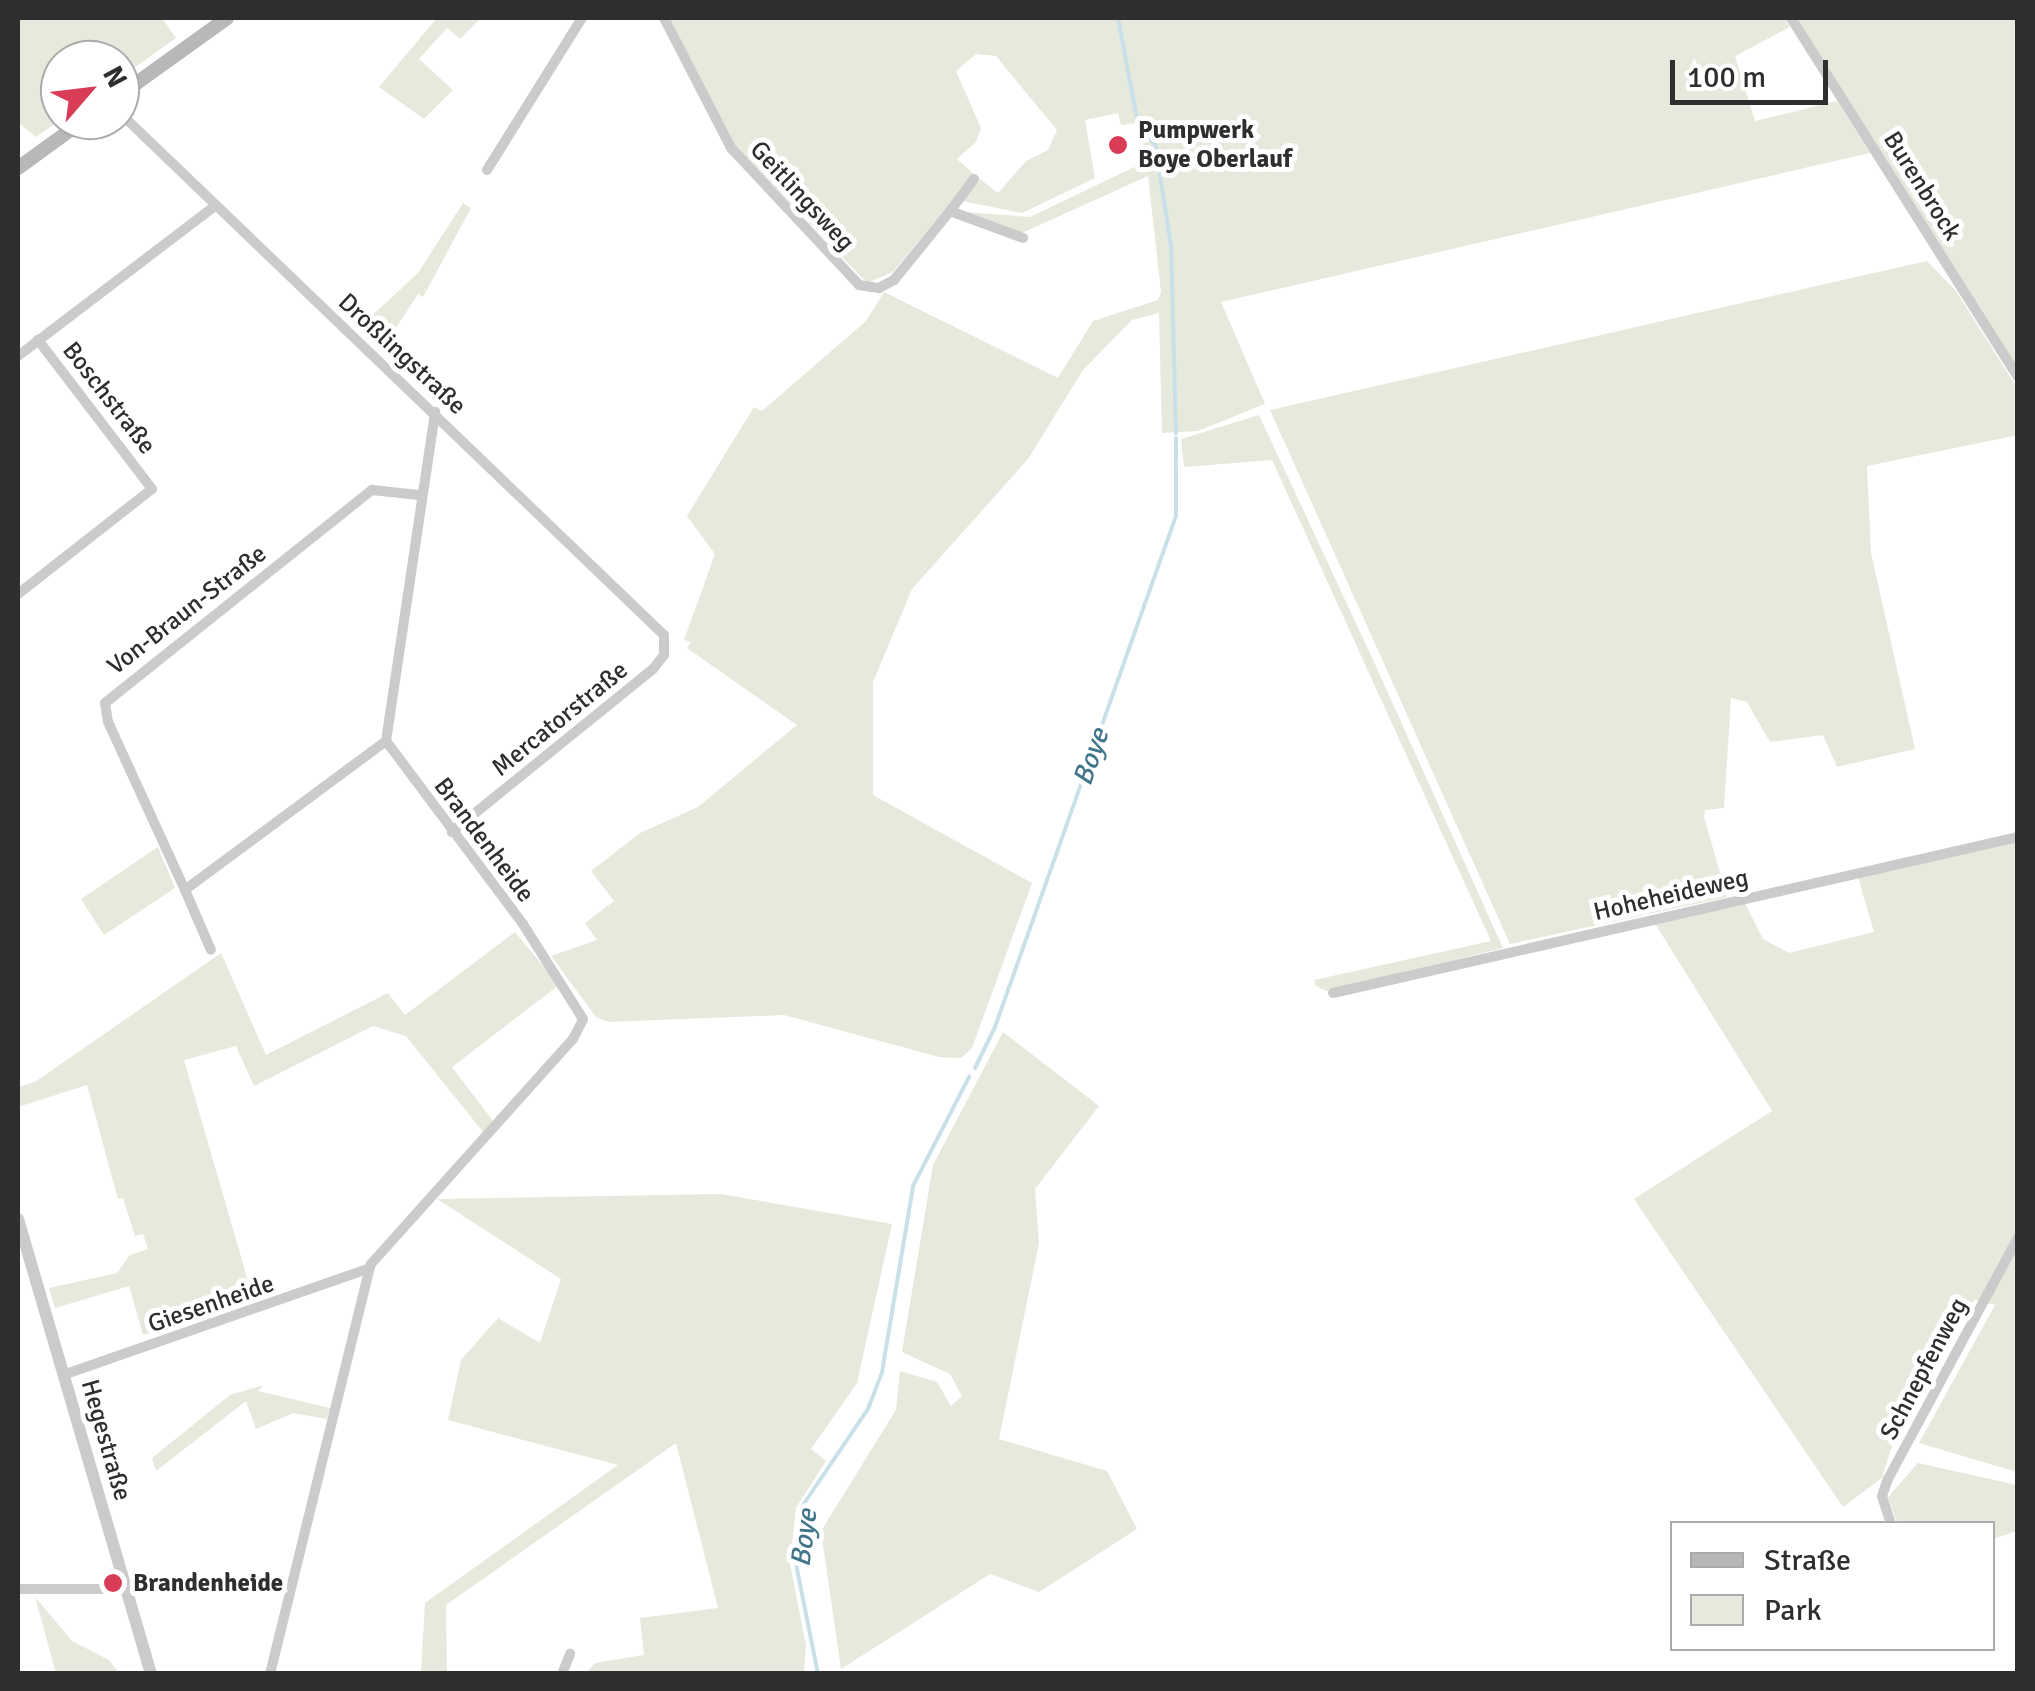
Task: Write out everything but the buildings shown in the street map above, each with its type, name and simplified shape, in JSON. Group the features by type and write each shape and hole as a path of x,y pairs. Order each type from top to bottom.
{"main road":[{"path":"140,80 227,18"},
{"path":"18,168 56,140"}],"street":[{"path":"487,170 582,18"},
{"name":"Geitlingsweg","path":"664,18 731,148 859,285 879,288 894,280 974,178"},
{"name":"Burenbrock","path":"1792,18 2018,377"},
{"name":"Droßlingstraße","path":"140,132 657,625"},
{"name":"Boschstraße","path":"18,356 215,206"},
{"path":"950,211 1022,238"},
{"name":"Boschstraße","path":"18,594 152,489 38,340"},
{"path":"186,890 386,741 419,495 435,412"},
{"name":"Von-Braun-Straße","path":"211,950 108,722 105,703 372,490 419,495"},
{"name":"Mercatorstraße","path":"452,832 653,670 666,650 657,625"},
{"name":"Brandenheide","path":"270,1674 370,1268 573,1040 584,1019 523,924 386,741"},
{"name":"Hoheheideweg","path":"1333,993 2018,837"},
{"name":"Hegestraße","path":"18,1219 151,1674"},
{"name":"Schnepfenweg","path":"1891,1521 1882,1496 1888,1479 2018,1238"},
{"name":"Giesenheide","path":"63,1375 370,1268"},
{"path":"18,1588 125,1590"},
{"path":"562,1674 570,1654"}],"green space":[{"path":"18,18 162,18 176,38 140,64 140,40 40,40 40,134 36,137 18,122"},
{"path":"437,18 481,18 460,39 447,28 419,59 453,90 424,119 379,87"},
{"path":"668,18 1784,18 1790,27 1735,56 1755,121 1837,101 1870,153 1221,302 1265,404 1198,431 1162,433 1159,313 1132,320 1083,370 1028,459 912,589 873,682 873,795 1032,883 972,1048 961,1058 939,1057 784,1015 608,1022 596,1017 551,956 597,940 585,923 614,901 591,871 640,833 698,807 797,725 687,648 691,642 684,640 715,554 687,516 754,407 762,411 866,321 884,292 1058,378 1093,321 1158,300 1161,292 1148,176 1022,233 966,212 1030,217 1149,160 1136,123 1121,125 1118,113 1085,120 1095,178 1022,213 962,201 980,179 998,193 1026,161 1048,150 1057,130 996,56 976,54 956,71 981,128 976,142 957,159 974,174 893,272 867,283 733,144"},
{"path":"1795,18 2017,18 2017,371"},
{"path":"463,203 471,208 423,297 418,294 381,351 363,324 418,273"},
{"path":"1927,261 1956,291 2017,388 2018,435 1867,466 1871,553 1915,749 1837,767 1823,735 1770,742 1747,702 1731,698 1724,808 1705,810 1704,817 1727,897 1510,944 1270,410"},
{"path":"1259,415 1503,948 1326,991 1316,986 1314,980 1491,941 1272,460 1184,467 1181,439"},
{"path":"2017,840 2017,1472 1919,1443 1995,1305 1974,1300 1891,1449 1882,1478 1843,1507 1634,1199 1772,1111 1654,922 1745,903 1763,939 1789,953 1874,932 1858,877"},
{"path":"158,847 175,888 104,935 81,899"},
{"path":"515,932 559,985 452,1067 493,1121 483,1132 406,1036 373,1026 254,1086 236,1046 184,1060 253,1298 143,1335 129,1286 55,1308 49,1288 117,1273 130,1255 148,1249 143,1234 135,1236 123,1198 118,1199 87,1085 18,1107 18,1087 35,1082 221,953 266,1055 388,993 405,1015"},
{"path":"1003,1032 1099,1106 1035,1189 1039,1243 999,1439 1107,1471 1137,1529 1039,1592 990,1574 841,1669 821,1531 896,1410 900,1371 937,1382 951,1406 962,1396 950,1374 902,1352 933,1165"},
{"path":"721,1194 892,1224 857,1383 811,1449 826,1461 796,1508 790,1564 806,1645 804,1673 586,1673 595,1663 644,1655 640,1618 718,1608 676,1443 446,1605 447,1673 421,1673 425,1603 618,1465 448,1420 461,1360 498,1318 540,1343 561,1279 437,1199"},
{"path":"264,1385 258,1391 330,1408 327,1419 293,1413 256,1429 246,1401 156,1471 152,1458 230,1395"},
{"path":"1918,1463 2017,1485 2017,1531 1995,1538 1995,1521 1896,1521 1888,1497"},
{"path":"35,1597 72,1641 109,1660 119,1673 56,1673"}],"waterway":[{"name":"Boye","path":"1118,18 1139,129 1155,144 1171,245 1176,433"},
{"name":"Boye","path":"975,1068 995,1027 1176,516 1176,438"},
{"name":"Boye","path":"818,1674 796,1564 803,1505 868,1409 882,1372 913,1186 969,1077"}],"place":[{"name":"Pumpwerk Boye Oberlauf","path":"1118,145"},
{"name":"Brandenheide","path":"113,1583"}]}
